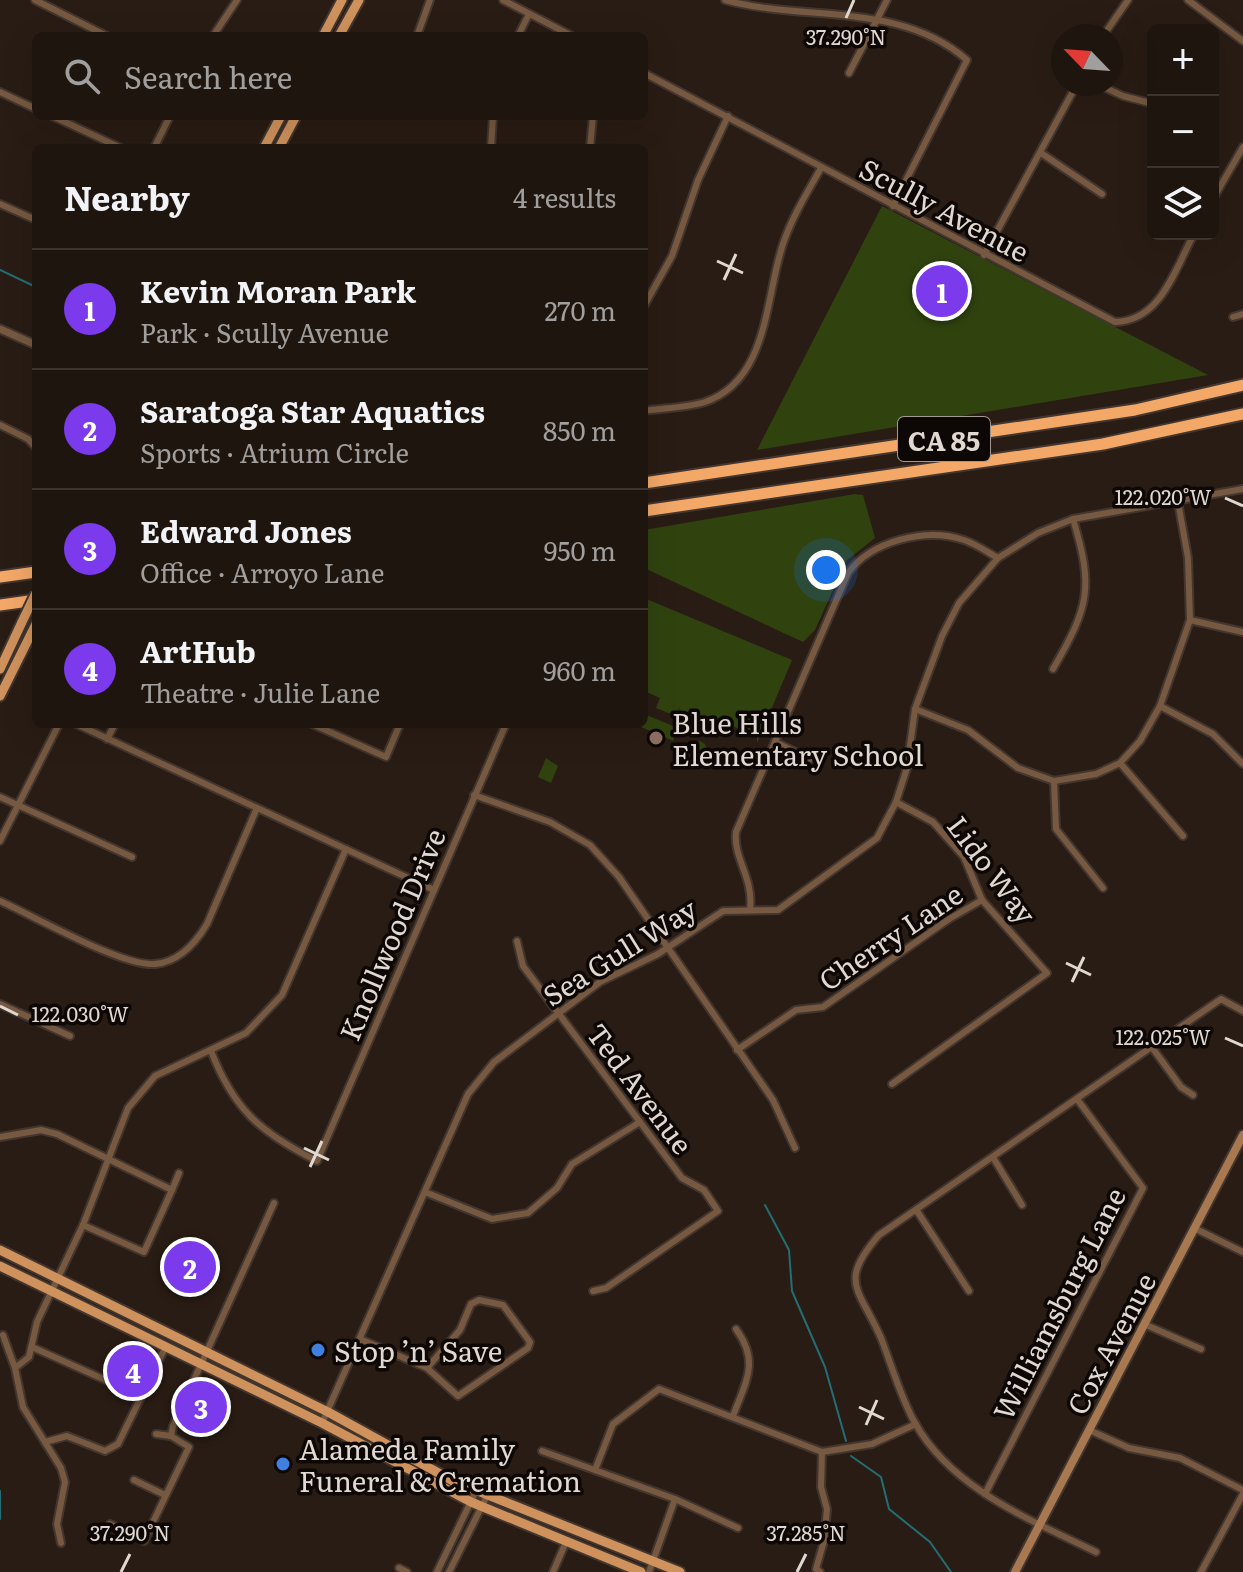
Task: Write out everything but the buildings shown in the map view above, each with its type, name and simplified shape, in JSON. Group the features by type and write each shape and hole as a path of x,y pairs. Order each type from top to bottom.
{"highway":[{"name":"CA 85","path":"648,482 1111,414 1243,385"},
{"name":"CA 85","path":"648,510 1103,444 1243,414"},
{"path":"0,577 32,573"},
{"path":"0,605 32,601"}],"main road":[{"path":"325,32 342,0"},
{"path":"341,32 359,0"},
{"path":"266,144 279,120"},
{"path":"281,144 293,120"},
{"path":"0,669 32,601"},
{"path":"0,696 32,632"},
{"name":"Cox Avenue","path":"1015,1572 1243,1135"},
{"path":"0,1250 328,1412 401,1455 476,1491 680,1572"},
{"path":"0,1266 322,1423 471,1502 641,1572"}],"street":[{"path":"35,0 99,32"},
{"path":"216,32 237,0"},
{"path":"418,32 430,0"},
{"path":"503,0 564,32"},
{"path":"725,0 877,19 921,34 967,60 962,76 893,206"},
{"path":"849,73 887,0"},
{"path":"1111,24 1128,0"},
{"path":"1188,0 1243,41"},
{"path":"520,32 529,14"},
{"name":"Scully Avenue","path":"648,75 1100,317 1130,322 1152,310 1191,240"},
{"path":"0,92 32,107"},
{"path":"984,255 1071,96"},
{"path":"1123,96 1147,102"},
{"path":"648,299 672,256 698,180 728,116"},
{"path":"61,120 112,144"},
{"path":"156,144 168,120"},
{"path":"491,144 493,120"},
{"path":"590,144 593,120"},
{"path":"1219,189 1243,147"},
{"path":"1041,153 1102,194"},
{"path":"648,410 705,402 737,380 753,359 763,332 782,245 794,214 821,168"},
{"path":"0,204 32,218"},
{"path":"1233,317 1243,314"},
{"path":"0,329 32,343"},
{"path":"1,429 32,444"},
{"name":"Sea Gull Way","path":"322,1423 468,1094 494,1062 600,982 667,949 723,911 778,910 865,849 883,831 907,768 915,709 924,679 959,603 998,558 1038,533 1073,519 1243,489"},
{"path":"915,709 968,730 1018,768 1054,781 1096,774 1120,763 1140,741 1160,706 1190,620 1188,558 1178,502"},
{"path":"1053,669 1077,628 1088,586 1085,557 1073,519"},
{"path":"750,910 748,872 735,846 736,832 843,583 857,560 885,544 940,537 963,540 998,558"},
{"path":"1190,620 1243,632"},
{"path":"1160,706 1213,734 1243,764"},
{"path":"0,841 57,728"},
{"path":"84,728 434,890"},
{"path":"107,739 113,728"},
{"path":"321,728 386,757 398,728"},
{"name":"Knollwood Drive","path":"211,1051 223,1083 249,1117 277,1141 317,1161 504,728"},
{"path":"775,742 810,759"},
{"path":"1120,763 1183,836"},
{"path":"1054,781 1056,829 1103,888"},
{"path":"474,795 550,822 590,845 619,877 773,1100 795,1148"},
{"path":"0,797 132,857"},
{"name":"Lido Way","path":"892,1084 1047,973 982,900 964,857 933,822 896,802"},
{"path":"0,901 126,960 152,964 175,959 199,937 207,924 257,808"},
{"path":"15,1368 29,1357 37,1322 83,1225 128,1108 155,1076 246,1033 282,995 346,849"},
{"name":"Cherry Lane","path":"737,1050 796,1010 823,1007 949,919 982,900"},
{"name":"Ted Avenue","path":"517,941 523,966 558,1014 682,1178 704,1190 718,1211 606,1288 593,1291"},
{"path":"1096,1552 985,1494 957,1474 916,1424 858,1293 855,1275 859,1258 879,1235 994,1159 1221,999 1243,1011"},
{"path":"0,1004 70,1036"},
{"path":"1151,1046 1181,1087 1193,1095"},
{"name":"Williamsburg Lane","path":"985,1494 1143,1188 1077,1099"},
{"path":"425,1192 492,1219 528,1213 557,1188 572,1164 640,1122"},
{"path":"0,1137 41,1130 172,1190"},
{"path":"994,1159 1022,1205"},
{"path":"83,1225 144,1252 179,1173"},
{"path":"171,1436 274,1203"},
{"path":"917,1211 969,1291"},
{"path":"1194,1228 1243,1252"},
{"path":"360,1339 427,1368 458,1396 528,1348 530,1342 503,1305 479,1300 471,1304 460,1330 427,1368"},
{"path":"1144,1324 1201,1349"},
{"path":"733,1416 750,1371 748,1346 736,1329"},
{"path":"3,1335 15,1368 23,1407 65,1482 57,1524 61,1543"},
{"path":"32,1347 141,1396"},
{"path":"45,1442 67,1436 105,1451 118,1444 165,1348"},
{"path":"595,1470 613,1424 659,1389 822,1452 864,1447 916,1424"},
{"path":"1089,1430 1129,1448 1180,1458 1243,1492 1201,1572"},
{"path":"110,1524 144,1541 189,1447 171,1436 156,1434"},
{"path":"542,1451 675,1499 738,1528"},
{"path":"820,1572 816,1569 824,1541 827,1509 821,1487 822,1452"},
{"path":"134,1480 165,1495"},
{"path":"437,1572 476,1491"},
{"path":"440,1564 450,1570 487,1496"},
{"path":"649,1572 675,1499"},
{"path":"553,1572 566,1542"}],"green space":[{"path":"882,206 1208,375 757,450"},
{"path":"855,494 863,495 875,538 846,561 815,630 803,642 648,570 648,529"},
{"path":"648,600 792,660 757,743 757,735 701,715 697,725 678,716 680,706 676,716 656,708 660,698 648,693"},
{"path":"648,716 678,728 673,741 644,728 648,728"},
{"path":"698,741 707,750 698,759 689,750"},
{"path":"546,758 558,766 551,783 538,777"}],"waterway":[{"path":"0,270 32,285"},
{"path":"765,1205 789,1250 792,1291 825,1367 846,1441"},
{"path":"851,1456 881,1477 889,1509 930,1542 951,1572"},
{"path":"0,1491 0,1519"}],"place":[{"name":"Kevin Moran Park","path":"942,291"},
{"name":"Blue Hills Elementary School","path":"656,738"},
{"name":"Saratoga Star Aquatics","path":"190,1267"},
{"name":"Stop ’n’ Save","path":"318,1350"},
{"name":"ArtHub","path":"133,1371"},
{"name":"Edward Jones","path":"201,1407"},
{"name":"Alameda Family Funeral & Cremation","path":"283,1464"}]}
